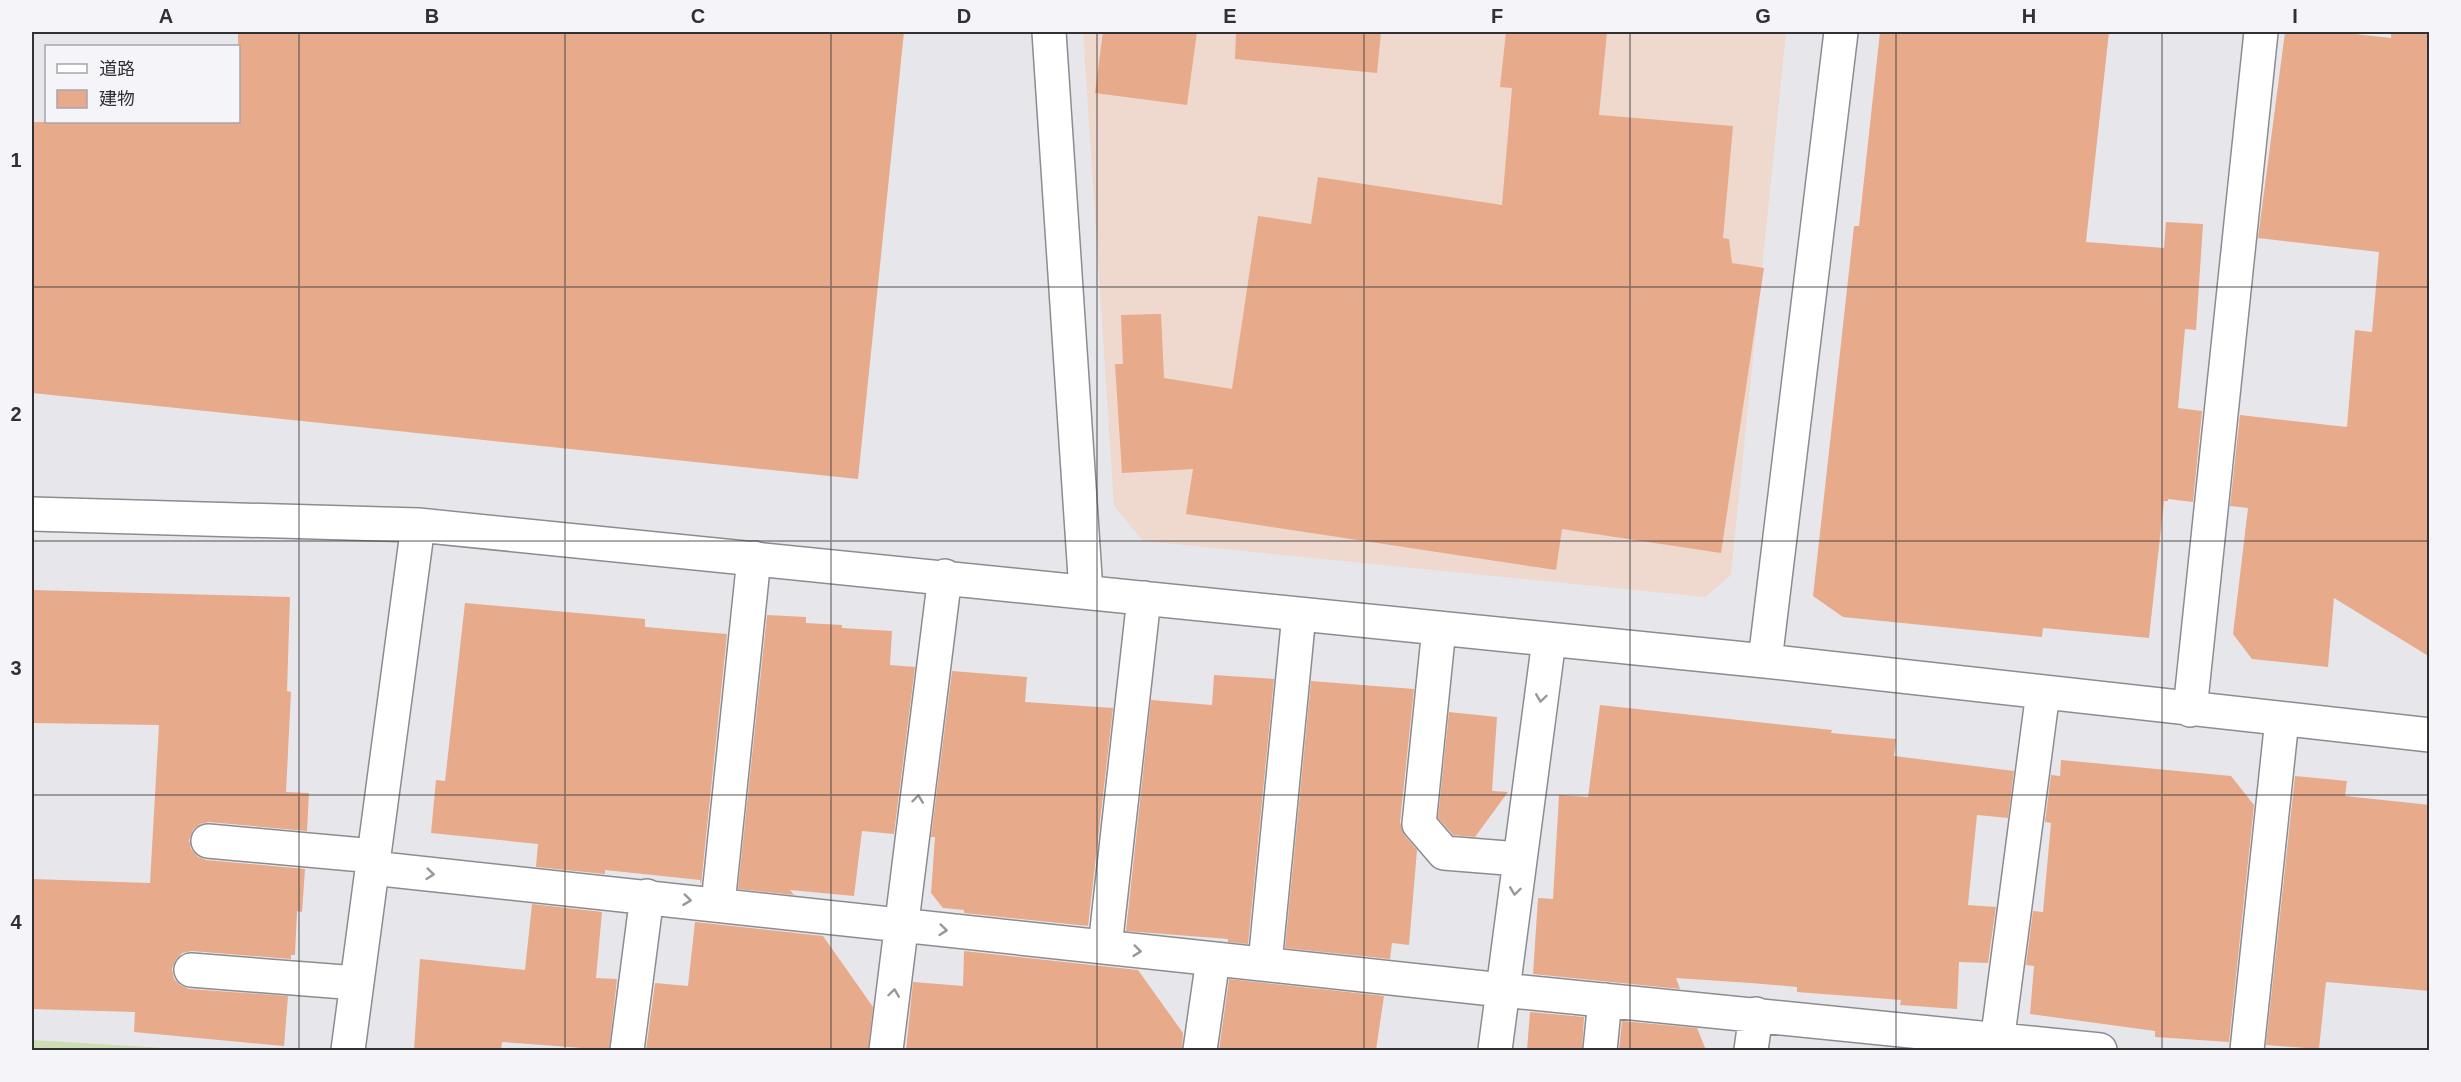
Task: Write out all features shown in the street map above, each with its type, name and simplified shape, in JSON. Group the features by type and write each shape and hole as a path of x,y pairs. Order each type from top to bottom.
{"street":[{"path":"1049,32 1086,591"},
{"path":"1765,661 1841,32"},
{"path":"2190,710 2261,32"},
{"path":"32,514 418,525 945,576 1765,661 2430,735"},
{"path":"348,1050 418,525"},
{"path":"718,904 754,558"},
{"path":"885,1050 903,926 945,576"},
{"path":"1105,947 1144,598"},
{"path":"1265,963 1299,614"},
{"path":"1439,628 1419,824 1444,853 1519,859"},
{"path":"1495,1050 1549,640"},
{"path":"1997,1045 2043,692"},
{"path":"2247,1050 2282,719"},
{"path":"208,841 903,926 1502,990 1756,1014 1997,1045 2100,1050"},
{"path":"627,1050 647,896"},
{"path":"1200,1050 1213,959"},
{"path":"191,970 357,983"},
{"path":"1600,1050 1605,1000"},
{"path":"1751,1050 1756,1014"}],"shaded area":[{"path":"1083,32 1786,32 1731,575 1705,597 1143,541 1114,506"}],"green space":[{"path":"32,1040 198,1050 32,1050"}],"building":[{"path":"238,32 904,32 858,479 32,393 32,122 240,123 240,45 238,45"},
{"path":"1103,32 1197,32 1187,105 1095,93"},
{"path":"1236,32 1381,32 1377,73 1235,59"},
{"path":"1506,32 1607,32 1599,115 1733,126 1723,238 1729,239 1732,263 1764,268 1721,553 1562,529 1556,570 1186,514 1193,469 1122,473 1115,364 1123,364 1121,315 1161,314 1164,378 1232,389 1258,216 1311,224 1318,177 1502,205 1512,88 1500,87"},
{"path":"1880,32 2109,32 2086,242 2164,248 2166,222 2203,224 2196,330 2185,329 2178,408 2202,411 2193,502 2168,499 2164,501 2149,638 2043,628 2042,637 1843,617 1813,596 1854,226 1859,226"},
{"path":"2285,32 2337,32 2391,38 2391,32 2430,32 2430,657 2334,598 2328,667 2252,659 2233,634 2248,508 2230,506 2240,415 2347,427 2355,330 2372,332 2379,252 2258,238"},
{"path":"32,590 290,597 287,691 291,692 286,792 309,793 307,831 209,822 200,824 193,830 189,840 191,849 198,857 206,860 305,869 302,912 297,911 295,955 291,955 291,959 192,951 182,953 176,959 172,969 174,979 189,989 288,996 284,1046 134,1032 135,1012 32,1009 32,879 150,883 159,725 32,723"},
{"path":"465,603 645,619 645,627 727,634 701,885 700,880 605,870 605,874 536,867 538,844 431,833 436,780 445,781"},
{"path":"767,615 806,617 806,623 842,625 842,628 892,631 890,665 915,667 894,834 862,831 854,896 790,890 794,895 738,889"},
{"path":"952,671 1027,677 1025,702 1113,708 1088,926 964,913 964,910 943,908 931,893 935,837 931,837"},
{"path":"1214,675 1274,679 1248,944 1228,942 1228,939 1126,931 1151,700 1212,705"},
{"path":"1311,681 1414,689 1400,822 1405,836 1417,850 1409,945 1392,943 1390,959 1285,948"},
{"path":"1600,705 1896,739 1894,756 2014,771 2008,818 1977,815 1968,905 1996,907 1988,963 1959,962 1957,1009 1900,1005 1901,1000 1797,992 1797,987 1751,983 1676,978 1680,989 1533,974 1538,898 1553,899 1559,795 1588,797"},
{"path":"1449,712 1497,717 1492,791 1508,792 1475,837 1453,835 1438,818"},
{"path":"2061,760 2231,776 2254,805 2229,1042 2155,1037 2155,1031 2030,1014 2034,966 2026,965 2033,911 2043,912 2051,823 2045,822 2051,775 2060,776"},
{"path":"2295,776 2347,781 2345,796 2430,805 2430,991 2326,982 2319,1049 2266,1045"},
{"path":"532,904 602,912 596,978 617,979 609,1050 502,1042 501,1050 414,1050 420,959 525,970"},
{"path":"695,922 823,936 873,1007 868,1050 646,1050 655,983 688,986"},
{"path":"964,951 1138,970 1183,1033 1182,1050 906,1050 913,982 963,986"},
{"path":"1229,979 1384,996 1376,1050 1219,1050"},
{"path":"1530,1012 1584,1017 1582,1050 1527,1050"},
{"path":"1622,1021 1697,1028 1706,1050 1619,1050"}]}
